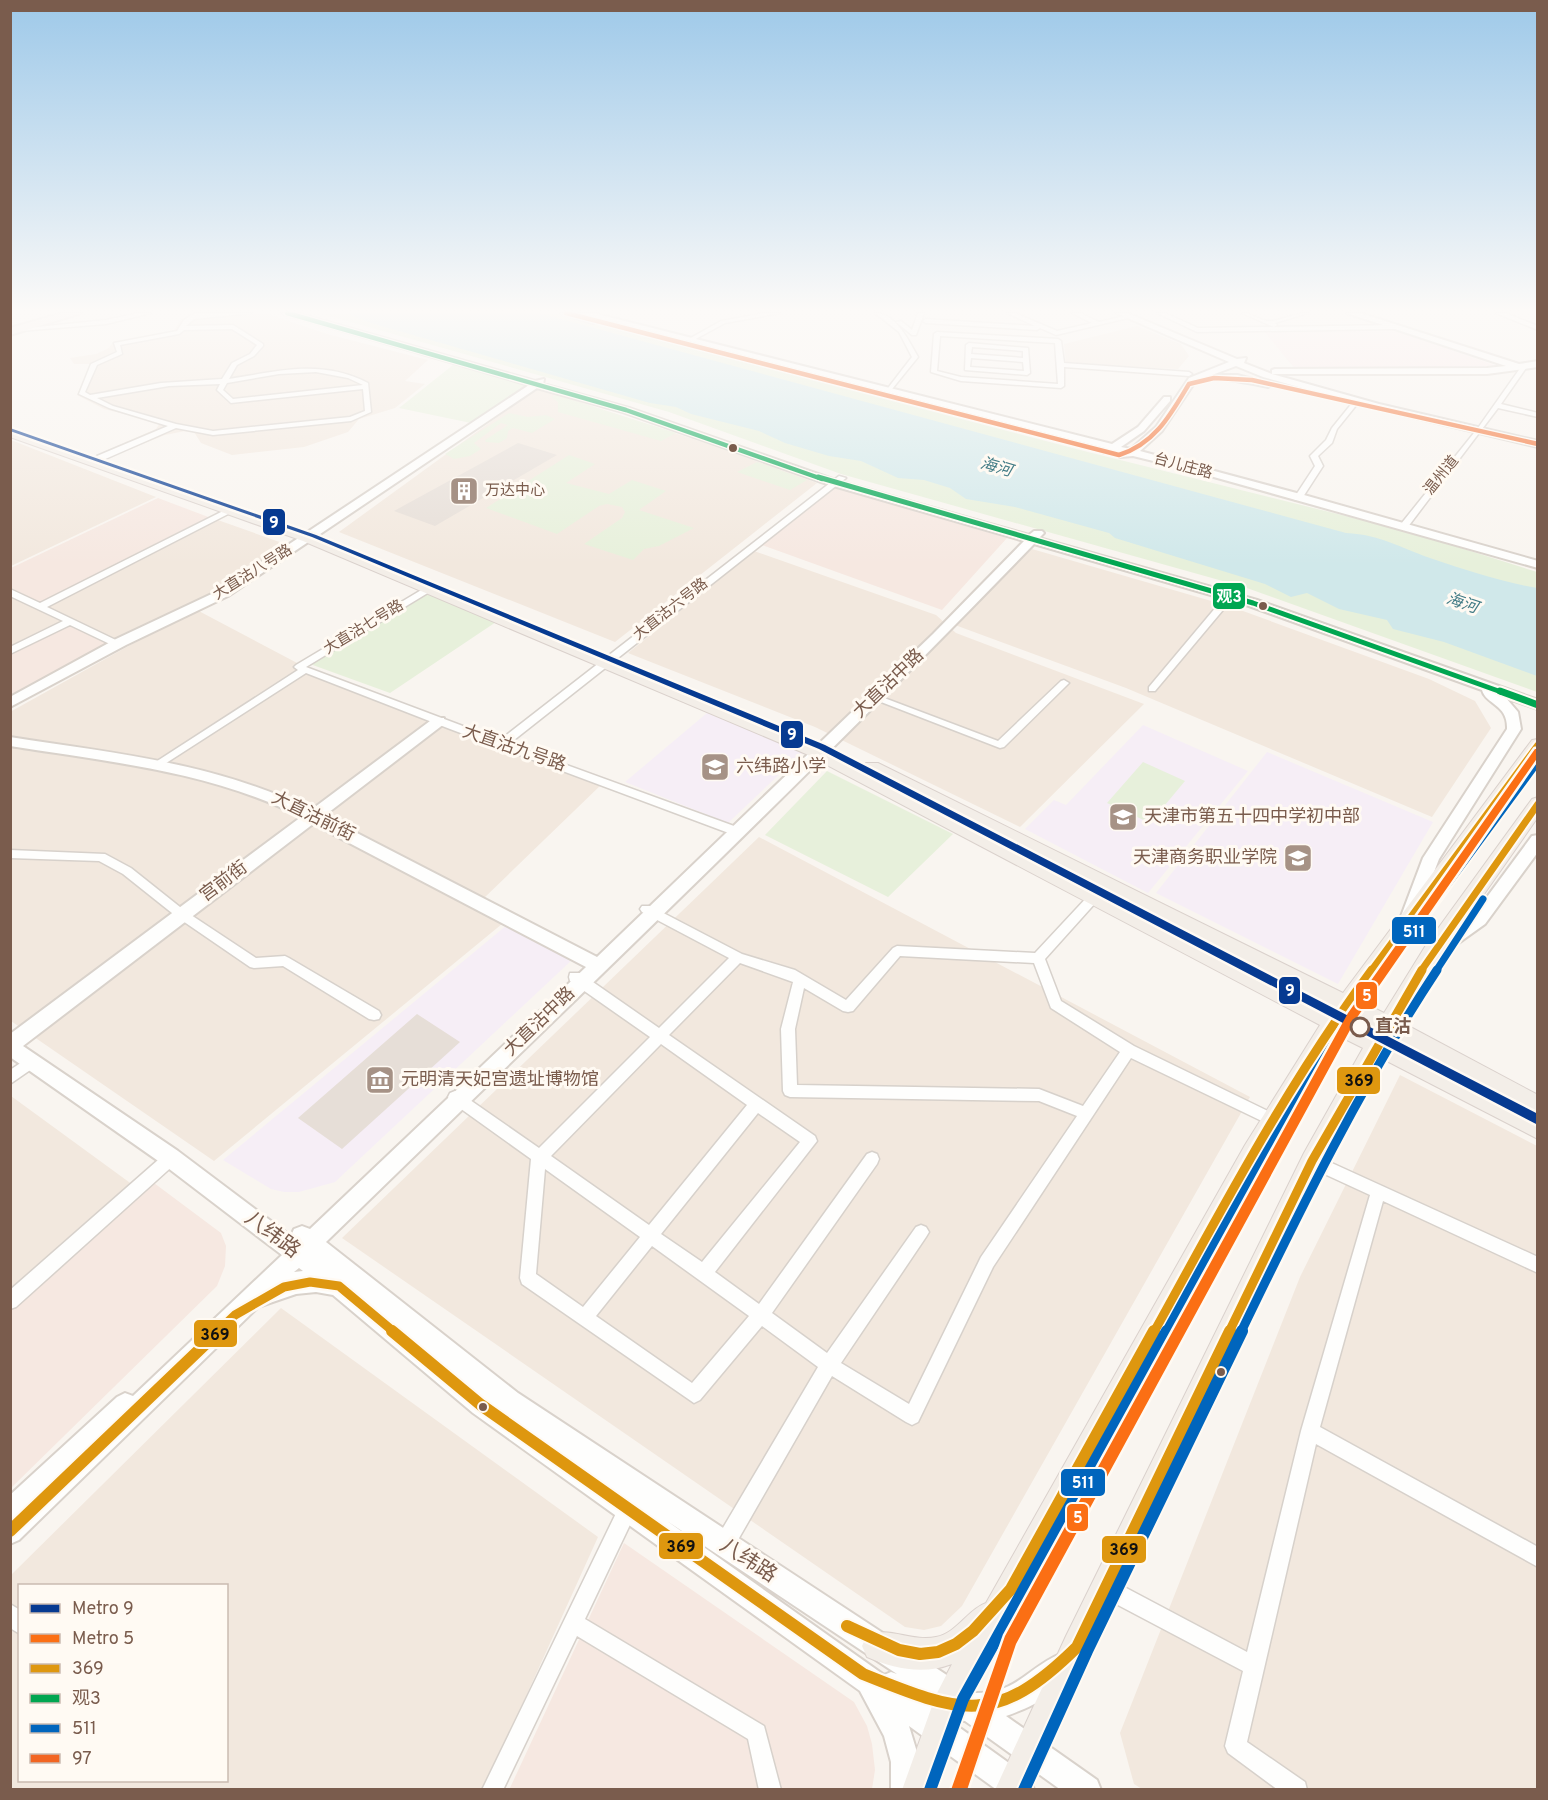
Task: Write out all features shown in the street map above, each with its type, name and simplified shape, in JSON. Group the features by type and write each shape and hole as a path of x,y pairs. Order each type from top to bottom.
{"main road":[{"path":"10,423 313,536 819,747 1382,1035 1538,1107"},
{"path":"10,433 230,511 313,536 428,589 608,659"},
{"path":"919,1790 953,1710 1011,1589 1273,1120 1340,1013 1538,744"},
{"path":"819,747 1094,897 1340,1013"},
{"path":"1016,1787 1029,1748 1312,1161 1382,1035 1433,951 1538,803"},
{"path":"1382,1035 1538,1128"},
{"path":"878,1646 903,1654 919,1656 949,1651 970,1636 1011,1589"}],"street":[{"path":"88,397 111,407 175,426 213,433 351,419 368,412 367,397"},
{"path":"228,397 231,400 262,397"},
{"name":"大直沽八号路","path":"10,703 117,644 205,604 313,536 517,397"},
{"path":"587,397 838,480 1258,596 1538,697"},
{"path":"899,397 1109,450 1128,440 1156,415 1169,397"},
{"path":"907,397 1109,450"},
{"path":"1132,453 1159,429 1178,397"},
{"path":"1327,397 1377,406"},
{"path":"1348,397 1538,444"},
{"name":"温州道","path":"1404,525 1480,429 1502,397"},
{"path":"1298,498 1319,466 1314,456 1329,441 1334,429 1355,403"},
{"path":"1496,405 1538,415"},
{"path":"100,458 175,426"},
{"name":"台儿庄路","path":"1109,450 1119,455 1132,453 1404,525 1538,566"},
{"name":"大直沽六号路","path":"502,744 838,480"},
{"path":"41,606 230,511"},
{"path":"1032,535 1230,596 1538,705"},
{"name":"大直沽中路","path":"10,1514 298,1252 455,1097 872,696 1032,535"},
{"name":"大直沽七号路","path":"156,765 302,668 428,589"},
{"path":"10,592 117,644"},
{"path":"1152,689 1230,596"},
{"path":"10,651 70,621"},
{"name":"大直沽九号路","path":"302,668 730,829"},
{"path":"1406,925 1431,858 1514,729 1515,720 1505,704 1458,675"},
{"path":"872,696 1000,745 1064,683"},
{"name":"宫前街","path":"10,1046 439,721"},
{"name":"大直沽前街","path":"10,741 197,772 260,792 313,817 591,962"},
{"name":"大直沽中路","path":"578,979 591,962 650,911 730,829 819,747"},
{"path":"1433,951 1479,920 1538,840"},
{"path":"10,854 101,857 127,871 182,914 254,963 285,962 374,1016"},
{"path":"1038,958 1094,897"},
{"path":"650,911 738,957 800,979 848,1007 897,951 1038,958"},
{"path":"738,957 539,1158 528,1278 694,1394 761,1315 872,1159"},
{"path":"1038,958 1056,1004 1129,1050 1273,1120"},
{"path":"578,979 810,1140 704,1274"},
{"path":"800,979 788,1029 789,1091 1039,1095 1087,1114"},
{"name":"八纬路","path":"10,1046 171,1158 298,1252"},
{"path":"455,1097 829,1365 912,1416 987,1262 1129,1050"},
{"path":"10,1078 31,1062"},
{"path":"584,1318 757,1103"},
{"path":"10,1301 171,1158"},
{"path":"1312,1161 1378,1194 1538,1265"},
{"path":"1297,1790 1235,1746 1310,1431 1378,1194"},
{"path":"724,1545 829,1365 921,1232"},
{"path":"298,1252 344,1280"},
{"path":"231,1311 293,1283 344,1280"},
{"name":"八纬路","path":"344,1280 482,1405 863,1674 953,1710 1029,1748 1087,1790"},
{"name":"八纬路","path":"344,1280 510,1401 878,1646 953,1710 1016,1787"},
{"name":"大直沽中路","path":"10,1531 231,1311"},
{"path":"1310,1431 1538,1558"},
{"path":"492,1790 628,1510"},
{"path":"1106,1588 1254,1666"},
{"path":"573,1623 757,1733 770,1790"},
{"path":"953,1710 1013,1701 1031,1691 1063,1665 1077,1647"},
{"path":"863,1674 883,1702 896,1729 906,1765 906,1790"}],"shaded area":[{"path":"81,397 409,397 395,408 359,419 348,432 304,447 232,455 201,443 194,432 185,431 165,435 113,456 103,452 156,429 160,423 104,409"},
{"path":"525,397 564,397 817,483 615,642 339,532"},
{"path":"11,440 156,497 11,566"},
{"path":"835,487 1007,538 942,610 762,545"},
{"path":"158,498 211,518 43,604 11,588 11,568"},
{"path":"215,519 288,545 203,599 113,640 46,606"},
{"path":"1032,549 1232,607 1429,679 1475,701 1491,728 1432,817 1126,688 955,625"},
{"path":"754,551 936,615 956,633 1144,704 1020,827 815,727 628,653"},
{"path":"11,596 62,622 11,649"},
{"path":"195,609 299,664 429,721 603,783 483,899 508,919 214,1161 11,1021 10,712"},
{"path":"71,624 109,642 11,697 11,654"},
{"name":"六纬路小学","path":"707,713 803,752 728,823 625,782"},
{"name":"天津市第五十四中学初中部","path":"1143,725 1248,771 1148,893 1025,829 1054,800 1066,805"},
{"name":"天津商务职业学院","path":"1267,752 1433,822 1338,984 1156,893"},
{"path":"759,837 1250,1097 962,1606 941,1626 924,1630 905,1627 342,1238"},
{"path":"507,925 572,960 335,1182 299,1192 284,1192 271,1189 223,1160"},
{"path":"1400,1075 1537,1146 1537,1789 1142,1789 1134,1784 1120,1733 1300,1277"},
{"path":"11,1096 133,1185 11,1294"},
{"path":"154,1183 221,1233 226,1246 225,1266 217,1286 11,1488 11,1310"},
{"path":"281,1308 598,1537 484,1789 11,1790 11,1575"},
{"path":"624,1543 854,1702 867,1726 872,1744 875,1770 872,1789 509,1790"}],"green space":[{"path":"413,397 509,397 471,423 399,408"},
{"path":"551,397 562,397 676,433 661,441 558,412 558,402"},
{"path":"616,397 877,397 1410,532 1537,572 1537,692 1244,587 841,474 669,412"},
{"path":"509,413 528,417 546,415 555,419 532,433 513,428 508,431 507,438 499,443 486,442 485,440 508,425 501,423 474,443 481,449 470,456 454,459 445,454"},
{"path":"569,455 595,464 566,483 609,494 632,480 666,491 639,510 694,528 659,546 644,549 633,560 584,544 622,518 625,512 622,507 607,504 599,506 557,534 486,508"},
{"path":"757,462 807,480 790,490 737,472"},
{"path":"427,594 496,622 390,693 310,664"},
{"path":"1143,762 1185,781 1150,823 1107,803"},
{"path":"827,771 953,834 888,897 765,835"}],"water":[{"name":"海河","path":"629,397 847,397 1346,533 1380,539 1470,571 1537,588 1537,676 1444,642 1393,629 1387,620 1339,609 1307,593 1291,597 1265,584 1115,538 1109,533 1015,507 966,499 950,488 924,480 898,478 861,461 829,456 785,443 759,431 691,414 676,407"}],"building":[{"name":"万达中心","path":"518,443 557,455 435,526 394,511"},
{"name":"元明清天妃宫遗址博物馆","path":"417,1014 460,1042 342,1149 298,1118"}],"metro line":[{"name":"9","path":"10,429 314,536 822,747 1538,1120"},
{"name":"5","path":"959,1790 1010,1641 1352,1016 1538,751"}],"transit line":[{"name":"观3","path":"581,397 626,410 834,483 1253,603 1538,705"},
{"name":"97","path":"893,397 1119,455 1132,451 1152,437 1161,428 1181,397"},
{"name":"97","path":"1328,397 1538,444"},
{"name":"369","path":"847,1626 875,1641 899,1650 920,1654 938,1652 956,1644 973,1631 1011,1589 1253,1153 1334,1021 1538,745"},
{"name":"511","path":"930,1790 963,1699 1262,1158 1343,1027 1538,762"},
{"name":"369","path":"10,1531 235,1315 284,1287 310,1282 339,1286 481,1405 863,1674 926,1698 952,1704 977,1706 1001,1702 1025,1692 1050,1674 1077,1647 1312,1161 1433,951 1538,804"},
{"name":"511","path":"1024,1790 1087,1651 1321,1166 1397,1030 1483,899"}],"place":[{"name":"万达中心","path":"464,491"},
{"name":"六纬路小学","path":"715,767"},
{"name":"天津市第五十四中学初中部","path":"1123,817"},
{"name":"天津商务职业学院","path":"1298,858"},
{"name":"直沽","path":"1360,1027"},
{"name":"元明清天妃宫遗址博物馆","path":"380,1080"}]}
